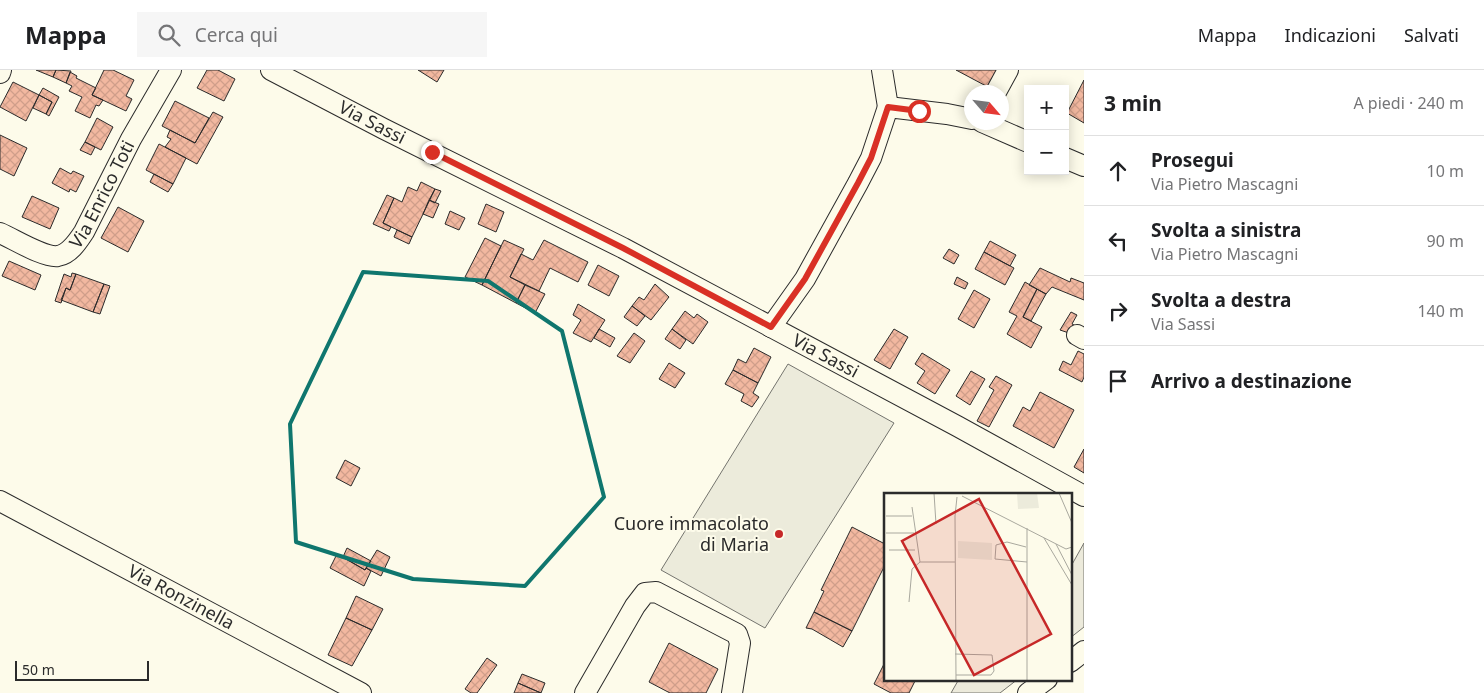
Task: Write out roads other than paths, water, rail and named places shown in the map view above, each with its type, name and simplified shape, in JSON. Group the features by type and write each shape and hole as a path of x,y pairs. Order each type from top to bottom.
{"street":[{"name":"Via Enrico Toti","path":"0,233 49,256 59,256 76,244 84,232 131,139 171,70"},
{"name":"Via Sassi","path":"271,70 384,129 615,244 1084,496"},
{"path":"771,327 805,279 871,158 888,107 882,70"},
{"path":"1000,85 1008,70"},
{"path":"888,107 964,117"},
{"path":"1000,130 1024,140"},
{"path":"1069,160 1084,166"},
{"name":"Via Ronzinella","path":"0,501 361,693"},
{"path":"585,693 635,606 645,593 656,592 737,634 740,643 732,693"},
{"path":"1072,661 1084,652"},
{"path":"1028,693 1046,680"}],"place":[{"name":"Cuore immacolato di Maria","path":"779,534"}]}
